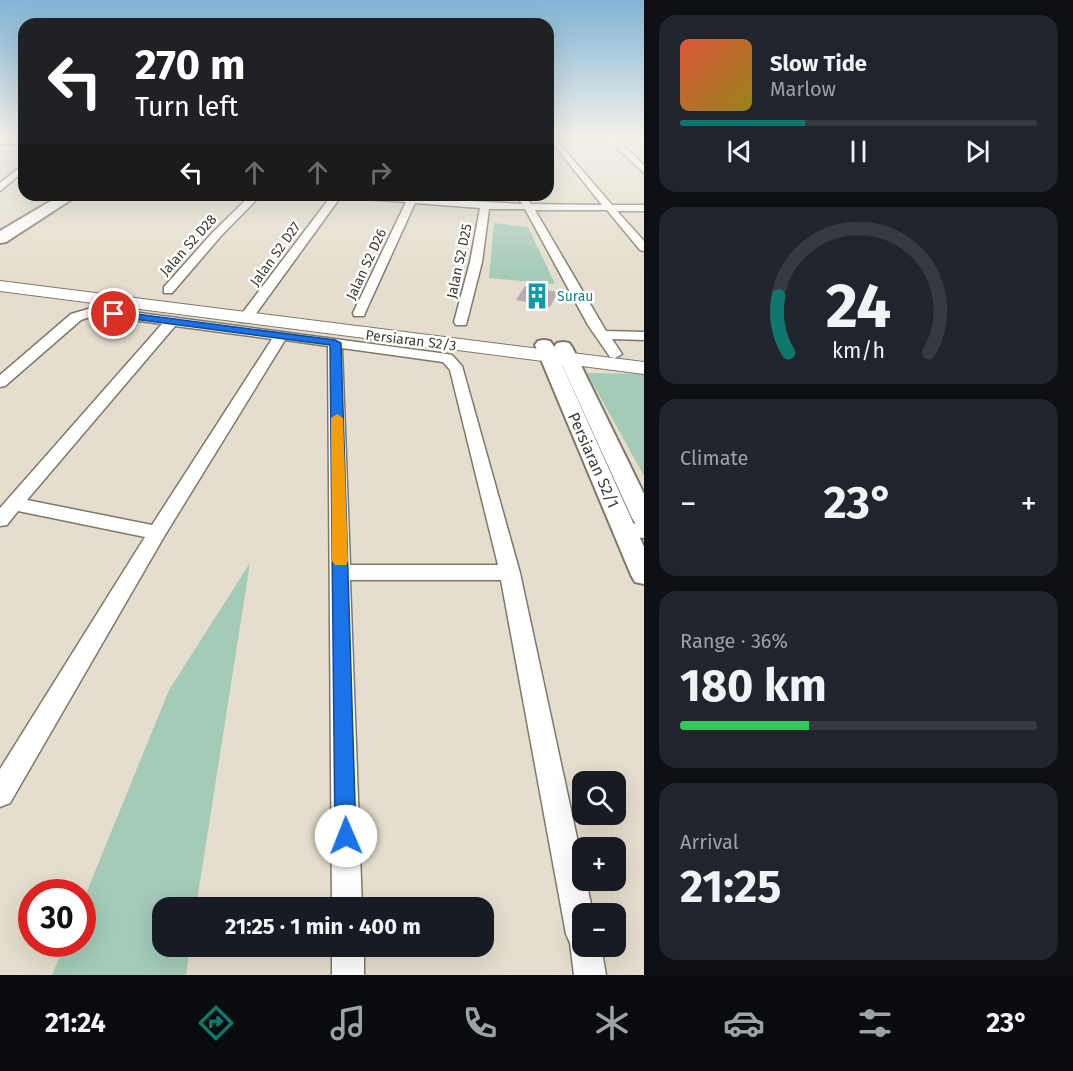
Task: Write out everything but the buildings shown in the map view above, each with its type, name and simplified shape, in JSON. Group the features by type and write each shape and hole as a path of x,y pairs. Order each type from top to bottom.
{"main road":[{"path":"0,227 44,201"},
{"path":"0,238 60,201"},
{"path":"0,278 251,310"},
{"name":"Persiaran S2/3","path":"0,286 251,310 556,352 644,368"},
{"path":"556,352 644,357"}],"street":[{"path":"587,182 644,248"},
{"name":"Jalan S2 D28","path":"168,290 217,234 250,201"},
{"name":"Jalan S2 D27","path":"251,310 333,201"},
{"name":"Jalan S2 D26","path":"359,313 412,201"},
{"path":"440,201 486,206 644,208"},
{"path":"525,201 598,330 615,354"},
{"name":"Jalan S2 D25","path":"461,322 476,261 486,206"},
{"path":"0,383 76,317 95,311 447,358 457,369 510,573 576,903"},
{"path":"0,520 172,321"},
{"path":"598,330 644,336"},
{"path":"0,794 157,533 281,336"},
{"path":"335,343 347,897"},
{"name":"Persiaran S2/1","path":"556,352 644,518"},
{"name":"Persiaran S2/1","path":"556,352 634,530 644,575"},
{"path":"14,504 157,533"},
{"path":"340,572 510,573"},
{"path":"348,957 348,975"},
{"path":"587,957 590,975"}],"green space":[{"path":"494,223 528,227 555,284 489,278"},
{"path":"587,373 644,374 644,476"},
{"path":"250,563 198,897 152,897 152,957 189,957 186,975 52,975 60,957 96,957 96,879 92,879 169,690"}],"slow traffic":[{"path":"337,418 340,561"}],"place":[{"name":"Surau","path":"537,296"}],"route":[{"path":"114,314 335,343 346,836"}]}
